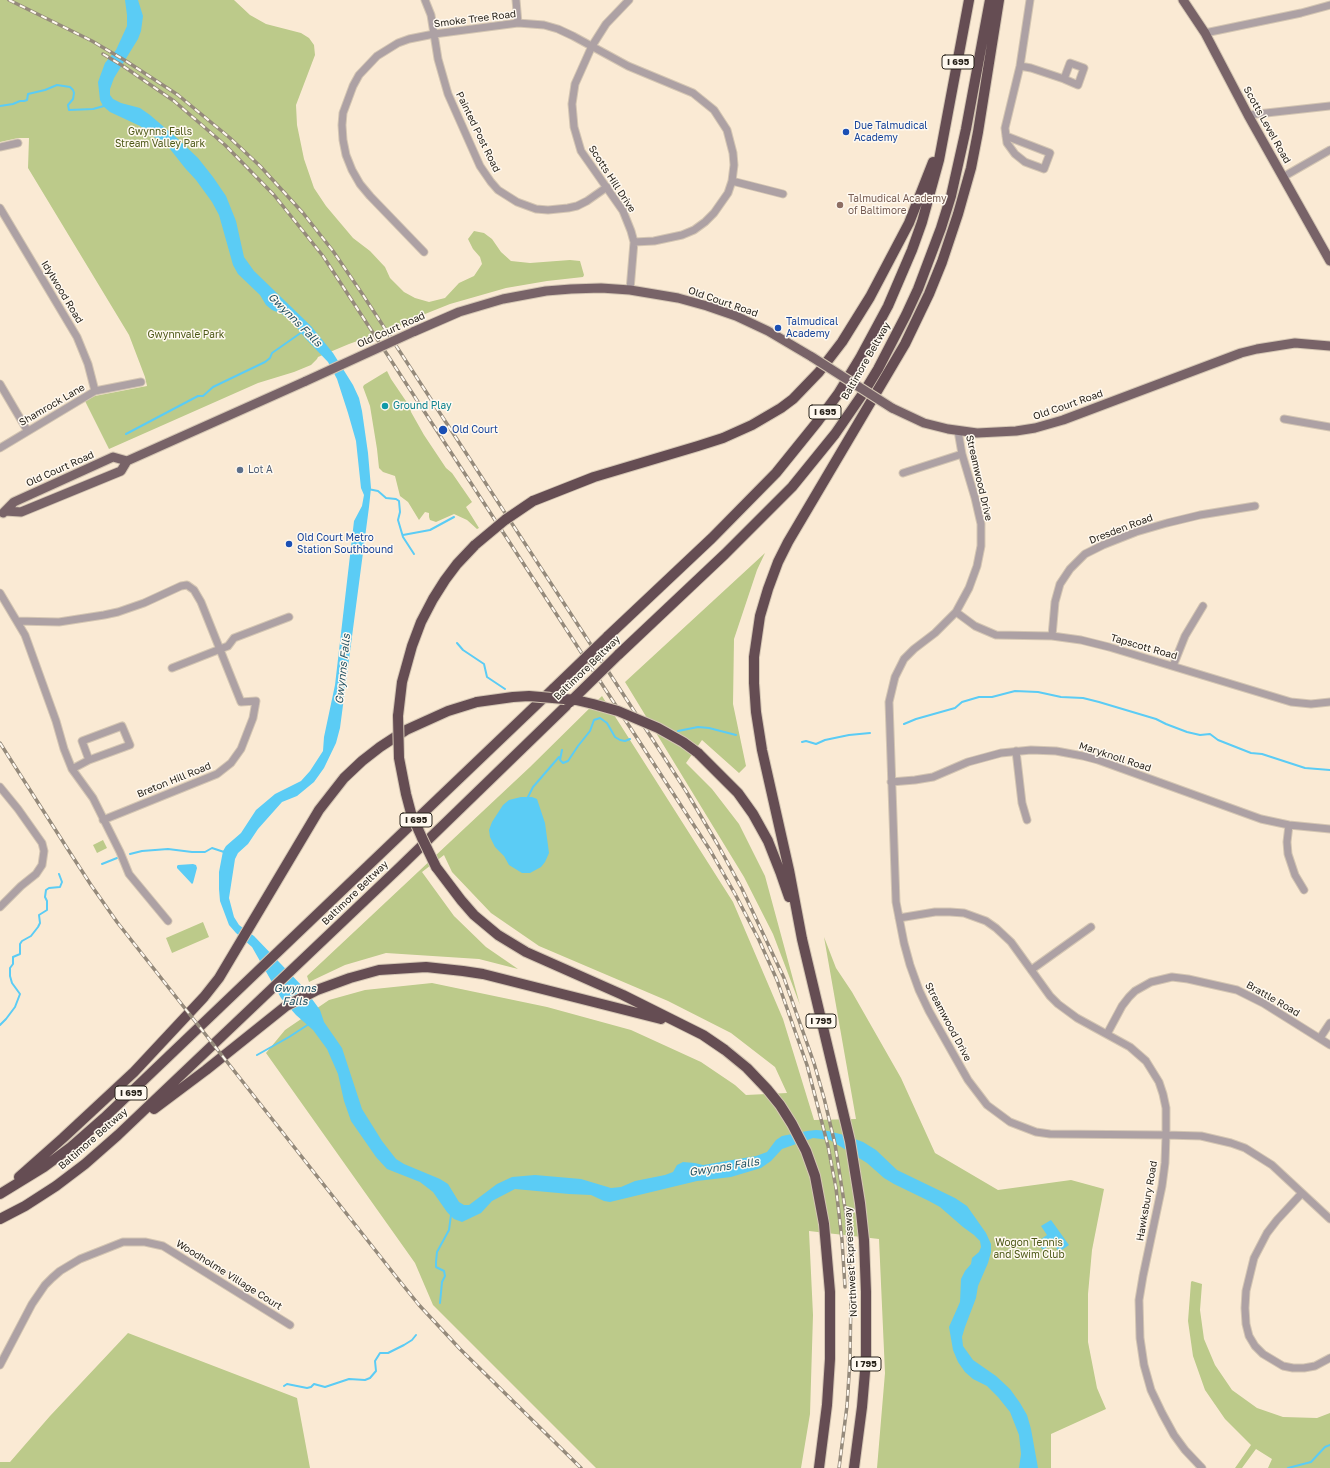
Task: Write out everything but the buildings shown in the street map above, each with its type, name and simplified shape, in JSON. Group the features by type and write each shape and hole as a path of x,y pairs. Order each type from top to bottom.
{"highway":[{"name":"Baltimore Beltway","path":"0,1193 44,1167 104,1118 712,538 776,473 798,447 838,394 860,358 879,322 907,262 922,222 931,190 946,124 969,0"},
{"name":"Baltimore Beltway","path":"0,1219 25,1206 56,1186 85,1164 118,1135 725,554 792,487 835,434 864,392 878,369 918,289 951,196 966,129 990,0"},
{"path":"802,939 789,870 762,750 756,712 754,657 760,616 778,562 788,542 905,344 929,294 942,262 963,200 974,154 999,0"},
{"path":"819,1468 827,1405 830,1359 830,1292 821,1202 815,1176 806,1151 792,1124 780,1105 747,1068 725,1050 703,1035 623,995 526,952 498,935 474,915 460,900 436,867 411,813 403,780 398,743 398,716 402,682 412,646 421,622 445,580 457,564 475,545 533,501 594,477 723,438 752,425 793,399 819,372 842,342 873,291 909,223 923,190 946,124"},
{"path":"0,1193 63,1138 134,1072 204,997 219,978 251,926 319,810 344,778 380,746 406,730 441,714 477,702 530,696 576,700 618,711 658,728 683,742 698,753 738,793 753,814 768,842 781,874 802,939"},
{"name":"Northwest Expressway","path":"802,939 850,1141 864,1240 866,1360 862,1407 854,1468"},
{"path":"118,1135 206,1070 281,1010 317,990 350,978 379,970 412,967 437,967 482,974 685,1025"}],"main road":[{"name":"Scotts Level Road","path":"1183,0 1205,33 1248,115 1330,260"},
{"name":"Old Court Road","path":"3,513 21,512 121,471 127,461 459,312 503,299 546,291 601,288 630,290 678,298 736,316 768,331 892,408 924,423 958,431 996,433 1035,428 1081,413 1249,351 1273,345 1295,343 1330,346"},
{"name":"Old Court Road","path":"3,513 14,502 112,457 127,461"}],"street":[{"name":"Painted Post Road","path":"425,0 431,15 438,59 448,94 480,166 498,190 526,206 548,210 577,206 607,187"},
{"path":"516,0 518,23"},
{"name":"Scotts Hill Drive","path":"629,0 606,24 592,46 575,84 572,117 576,136 582,151 588,162 623,211 634,242 630,290"},
{"path":"1006,136 1050,153 1044,169 1019,158 1010,148 1006,136 1005,128 1020,66 1030,0"},
{"path":"1205,33 1301,13 1330,5"},
{"name":"Smoke Tree Road","path":"424,252 360,184 352,170 342,140 343,113 347,100 359,75 367,65 387,48 398,43 409,39 434,34 518,23 544,25 558,29 628,66 693,93 714,110 722,121 731,141 734,165 728,193 722,203 705,222 694,230 669,239 634,242"},
{"path":"1020,66 1031,68 1064,80"},
{"path":"1248,115 1330,106"},
{"path":"0,147 18,143"},
{"path":"1283,177 1330,150"},
{"path":"732,180 783,194"},
{"name":"Idylwood Road","path":"0,208 77,337 88,364 95,391"},
{"name":"Shamrock Lane","path":"0,448 27,430 95,391 141,382"},
{"path":"0,384 27,430"},
{"path":"1284,419 1330,427"},
{"name":"Streamwood Drive","path":"958,431 962,454 975,498 981,534 979,555 974,576 964,599 956,612 935,633 914,649 904,659 895,677 889,702 895,889 899,918 910,965 919,990 968,1080 978,1094 993,1109 1010,1122 1036,1132 1050,1134 1201,1136 1217,1139 1245,1148 1272,1165 1330,1219"},
{"path":"903,473 962,454"},
{"name":"Dresden Road","path":"1052,636 1055,602 1060,584 1070,569 1085,554 1136,532 1167,523 1200,515 1255,506"},
{"path":"17,621 59,622 111,613 144,603 181,586 187,585 191,587 197,596 220,649"},
{"path":"0,594 25,635 72,769 93,798 120,852 129,874 168,921"},
{"path":"1173,666 1185,636 1203,606"},
{"name":"Tapscott Road","path":"956,612 975,626 996,635 1052,636 1081,640 1109,647 1291,702 1311,704 1330,702"},
{"path":"172,668 228,646 234,638 289,617"},
{"name":"Breton Hill Road","path":"103,820 217,774 237,756 253,718 256,701 241,702 220,649"},
{"path":"72,769 89,760 130,745 122,726 82,741 89,760"},
{"name":"Maryknoll Road","path":"891,782 933,777 959,765 986,756 1016,751 1044,750 1083,756 1111,764 1262,819 1289,825 1330,829"},
{"path":"1016,751 1022,803 1027,820"},
{"path":"0,787 34,831 42,843 44,851 42,865 36,874 0,906"},
{"path":"1289,825 1288,854 1295,874 1304,890"},
{"name":"Hawksbury Road","path":"899,918 943,912 964,913 986,922 1004,935 1032,970 1050,996 1067,1011 1130,1047 1138,1054 1159,1082 1166,1108 1166,1135 1162,1186 1139,1300 1140,1338 1144,1364 1151,1390 1174,1435 1185,1450 1202,1468"},
{"path":"1032,970 1091,927"},
{"name":"Brattle Road","path":"1107,1034 1122,1006 1135,991 1151,982 1172,977 1237,990 1263,1003 1330,1045"},
{"path":"1320,1038 1330,1023"},
{"path":"1302,1193 1267,1233 1254,1258 1246,1290 1246,1324 1249,1336 1255,1346 1263,1354 1282,1366 1304,1368 1315,1366 1330,1358"},
{"name":"Woodholme Village Court","path":"0,1365 32,1304 45,1285 60,1271 80,1259 123,1242 145,1242 163,1246 290,1325"}],"green space":[{"name":"Gwynns Falls Stream Valley Park","path":"0,0 234,0 250,15 266,24 301,33 309,38 314,45 315,55 296,105 297,125 304,159 314,188 326,206 353,238 370,251 385,267 390,278 404,292 415,298 429,302 445,298 459,283 474,276 482,264 480,257 473,249 468,239 474,231 484,233 492,239 501,252 511,261 530,263 570,260 580,261 584,275 583,277 506,288 450,304 412,319 413,321 318,357 311,365 258,383 109,449 85,401 95,396 147,386 145,377 129,335 28,168 29,138 18,138 0,142"},
{"path":"387,371 410,407 411,412 424,435 446,468 452,473 472,502 466,507 479,528 477,529 467,520 454,514 436,522 430,520 429,513 425,512 419,520 408,502 400,496 395,476 383,472 379,468 370,406 363,387"},
{"path":"765,553 757,570 734,639 733,704 746,766 739,773 702,740 686,763 712,789 739,824 765,876 800,1005 773,934 744,877 625,682"},
{"name":"Wogon Tennis and Swim Club","path":"602,696 733,902 783,1019 814,1120 856,1119 824,937 836,968 852,992 901,1078 935,1153 998,1190 1071,1180 1104,1189 1092,1250 1088,1294 1088,1342 1097,1388 1106,1409 1051,1434 1051,1468 877,1468 885,1373 879,1239 809,1231 813,1315 810,1414 801,1468 596,1468 433,1305 415,1263 266,1053 285,1030 329,1000 365,990 432,983 547,1007 631,1030 701,1062 735,1085 746,1095 787,1093 775,1067 731,1033 668,1001 539,946 491,913 452,872 444,855 422,872 454,916 486,947 518,969 479,959 386,953 345,965 309,982 307,976 530,767"},
{"path":"103,840 107,848 97,853 93,845"},
{"path":"203,922 209,937 172,953 166,938"},
{"path":"1192,1281 1202,1284 1200,1310 1204,1339 1215,1365 1232,1390 1257,1408 1283,1417 1317,1418 1330,1413 1330,1468 1268,1468 1272,1459 1256,1449 1242,1468 1235,1468 1251,1445 1225,1419 1205,1390 1193,1356 1188,1321"},
{"path":"128,1333 297,1398 310,1468 0,1468 0,1462 10,1462 50,1416"}],"water":[{"name":"Gwynns Falls","path":"125,0 138,0 143,16 141,31 138,39 114,78 110,89 110,95 113,99 121,103 140,108 150,115 198,158 213,177 226,196 236,221 244,257 254,271 311,326 333,353 353,385 359,398 362,411 368,453 371,488 369,507 340,728 336,743 324,768 314,782 297,796 282,802 258,829 248,844 238,853 235,859 229,898 234,917 239,925 254,936 304,988 320,1010 324,1022 342,1048 362,1109 382,1141 396,1159 448,1184 459,1202 464,1205 469,1205 497,1184 512,1177 535,1175 581,1179 611,1188 621,1187 635,1181 673,1172 677,1165 683,1162 703,1165 756,1156 767,1152 776,1140 782,1136 816,1130 844,1135 863,1142 876,1150 897,1170 955,1198 967,1206 986,1233 991,1244 991,1252 978,1286 976,1298 962,1337 963,1346 973,1360 996,1376 1010,1389 1020,1403 1027,1415 1031,1429 1038,1468 1019,1468 1021,1454 1019,1435 1010,1412 987,1386 973,1379 965,1372 958,1362 953,1350 949,1327 960,1302 961,1279 971,1264 972,1258 979,1252 981,1247 980,1241 974,1235 940,1207 884,1178 867,1163 830,1140 813,1138 782,1149 771,1161 761,1168 731,1177 697,1181 610,1202 591,1195 515,1189 492,1201 481,1213 462,1222 454,1219 447,1212 433,1192 420,1182 387,1169 376,1157 351,1121 344,1101 338,1074 327,1049 313,1030 296,1015 281,998 252,947 229,925 220,901 219,889 219,872 223,851 226,846 241,833 256,810 275,794 301,781 310,771 323,751 324,737 335,685 354,521 362,506 364,495 361,488 356,441 337,379 328,362 295,325 282,314 272,310 266,305 260,295 238,274 233,265 219,215 212,202 170,149 140,126 110,112 103,106 100,100 98,82 105,63 116,50 127,26"},
{"path":"521,797 532,797 537,799 545,823 549,853 541,867 530,873 522,873 509,865 504,856 495,847 490,837 489,830 492,822 503,805 509,800"},
{"path":"196,865 197,868 192,884 177,868 177,866"},
{"path":"1051,1220 1069,1245 1059,1252 1053,1243 1043,1250 1037,1242 1047,1235 1041,1226"}],"waterway":[{"path":"0,106 27,100 28,94 45,90 57,85 70,87 73,90 73,99 68,105 69,110 93,109 104,106"},
{"path":"126,434 198,396 203,396 213,387 265,362 270,358 272,353 302,332"},
{"path":"368,489 378,491 386,498 396,499 399,501 400,512 398,520 403,537 414,554"},
{"path":"403,535 430,530 454,517"},
{"path":"457,643 463,650 484,664 487,677 505,689"},
{"path":"904,724 955,708 962,702 979,697 992,697 1015,691 1038,692 1061,697 1083,698 1099,702 1156,719 1187,732 1200,735 1210,734 1218,740 1251,753 1262,754 1305,768 1330,770"},
{"path":"562,750 560,760 563,763 568,761 590,731 594,720 600,718 607,723 615,737 625,741 630,739"},
{"path":"678,731 698,727 709,728 736,735"},
{"path":"802,742 806,741 816,744 825,740 849,735 870,733"},
{"path":"528,797 533,787 559,757"},
{"path":"130,854 142,851 168,849 205,852 212,848 224,852"},
{"path":"102,864 117,858"},
{"path":"0,1025 15,1007 20,994 12,983 10,976 10,968 13,964 13,957 20,954 20,944 22,941 31,936 38,927 40,923 39,915 47,910 47,901 45,897 46,890 49,888 60,887 62,882 59,874"},
{"path":"257,1055 309,1024"},
{"path":"440,1303 442,1282 445,1276 444,1271 436,1267 437,1252 449,1230 451,1215"},
{"path":"284,1386 287,1384 307,1388 314,1384 325,1387 349,1379 365,1380 370,1378 376,1371 375,1361 380,1353 388,1353 412,1340 416,1335"},
{"path":"1288,1468 1311,1462 1325,1447 1330,1445"}],"railway":[{"path":"9,0 92,41 178,95 230,138 260,166 303,213 333,251 363,295 686,791 718,845 742,889 784,978 814,1063 835,1144 847,1221 851,1292 850,1360 847,1406 839,1468"},
{"path":"103,54 174,101 225,145 274,195 323,256 710,850 759,940 777,980 807,1065 828,1146 836,1188 842,1240 845,1287"},
{"path":"0,743 91,885 117,922 394,1274 419,1305 460,1349 581,1468"}],"place":[{"name":"Due Talmudical Academy","path":"846,132"},
{"name":"Talmudical Academy of Baltimore","path":"840,205"},
{"name":"Talmudical Academy","path":"778,328"},
{"name":"Ground Play","path":"385,406"},
{"name":"Old Court","path":"443,430"},
{"name":"Lot A","path":"240,470"},
{"name":"Old Court Metro Station Southbound","path":"289,544"}],"park label":[{"name":"Gwynnvale Park","path":"186,335"}]}
